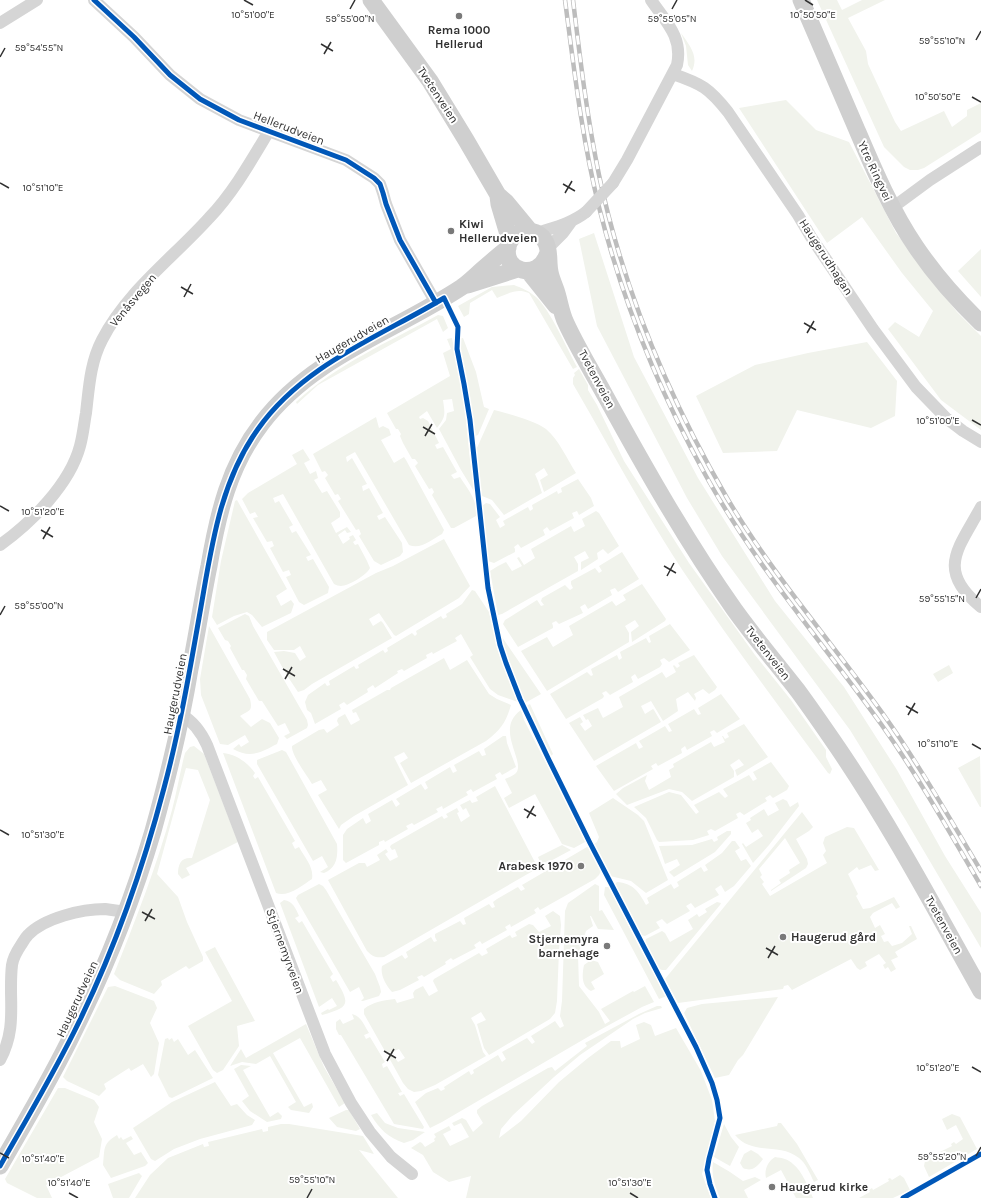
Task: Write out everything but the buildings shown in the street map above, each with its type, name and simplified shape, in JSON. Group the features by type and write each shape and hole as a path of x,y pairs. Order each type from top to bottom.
{"main road":[{"name":"Tvetenveien","path":"371,0 430,81 498,195 534,232 544,240 548,252 550,272 561,312 639,458 681,529 736,611 798,691 856,775 914,872 981,991"},
{"name":"Ytre Ringvei","path":"801,0 892,208 930,267 949,291 981,323"},
{"name":"Tvetenveien","path":"498,195 509,244 509,260 523,270 561,312"},
{"path":"509,244 513,237 521,232 534,232"},
{"name":"Haugerudveien","path":"0,1166 75,1030 101,974 126,912 152,832 173,754 182,715 216,528 228,483 245,448 265,419 298,385 346,352 464,286 509,244"},
{"path":"523,270 533,270 542,265 548,252"},
{"name":"Haugerudveien","path":"464,286 523,270"}],"street":[{"path":"0,23 37,0"},
{"name":"Hellerudveien","path":"94,0 134,37 170,75 200,99 239,120 346,160 374,178 380,184 400,240 436,302"},
{"path":"534,232 571,222 586,212 613,183 673,74 679,57 677,40 651,0"},
{"name":"Haugerudhagan","path":"673,74 700,84 716,97 728,112 798,214 811,237 873,329 916,387 946,418 981,442"},
{"name":"Venåsvegen","path":"0,546 35,516 57,489 74,460 80,447 93,363 101,342 119,312 137,291 221,205 269,131"},
{"path":"892,208 930,180 981,147"},
{"path":"548,252 571,222"},
{"path":"981,507 956,552 954,565 959,585 981,607"},
{"name":"Stjernemyrveien","path":"182,715 192,721 207,745 325,1054 351,1103 370,1132 391,1158 412,1174"},
{"path":"0,1060 5,1051 10,1033 12,1010 12,962 28,935 60,917 84,911 106,909 126,912"}],"shaded area":[{"path":"817,0 837,0 842,10 862,0 885,0 848,18 866,51 868,64 895,122 901,131 944,111 952,127 967,116 967,110 981,103 981,132 924,168 910,170 904,167 884,147"},
{"path":"681,33 694,56 694,66 692,71 688,65 686,46"},
{"path":"786,100 816,130 849,142 896,233 957,312 981,336 981,430 941,400 888,329 895,322 919,337 933,311 902,273 862,217 827,243 739,108"},
{"path":"594,233 634,357 698,478 775,601 844,687 897,770 945,856 981,913 981,948 905,819 850,730 722,556 687,498 597,326 579,239"},
{"path":"981,249 981,297 958,271"},
{"path":"514,285 531,293 542,303 553,320 577,367 573,369 529,293 517,291 497,298 492,290 470,303 469,314 464,317 458,306 492,287"},
{"path":"438,315 443,316 448,328 443,332 437,319 318,385 297,404 296,402 312,388 346,365 382,344"},
{"path":"452,338 464,400 475,493 439,429 446,420 447,413 454,411 452,399 443,400 444,415 437,428 427,411 419,417 420,419 423,418 428,421 439,443 435,445 437,449 443,447 457,472 451,475 454,479 460,477 472,495 476,506 476,516 454,528 451,528 432,495 434,492 432,488 429,489 415,466 418,463 415,459 412,459 403,443 400,436 401,434 398,429 396,429 387,413 450,376 443,353 451,349 447,339"},
{"path":"463,338 476,372 484,407 489,409 478,435 475,436 458,339"},
{"path":"867,342 897,381 895,416 871,428 797,410 777,451 723,453 696,396 755,365"},
{"path":"579,369 624,461 689,563 755,655 791,700 826,750 826,757 832,769 830,774 736,648 668,548 573,384 574,373"},
{"path":"494,410 528,420 546,429 559,444 576,473 544,492 540,480 548,475 544,468 535,474 542,493 504,515 492,500 480,494 476,450"},
{"path":"376,417 379,428 383,426 389,429 391,435 381,440 394,463 404,457 444,530 442,534 422,545 409,545 355,452 346,457 347,462 352,458 367,484 362,486 363,491 369,488 383,513 377,516 379,520 385,517 402,543 403,552 400,556 381,565 374,561 359,536 361,534 359,529 356,530 338,501 341,499 338,494 335,495 325,478 328,475 325,471 322,472 313,454"},
{"path":"303,449 310,460 304,463 310,474 316,471 318,478 314,480 322,493 327,491 340,512 340,517 331,523 336,533 347,527 351,532 347,533 345,530 338,535 343,544 353,535 356,540 353,542 355,545 358,544 370,568 357,580 344,586 334,584 283,494 273,498 275,503 279,501 293,525 289,527 292,533 296,531 311,555 306,557 308,561 313,559 329,587 328,593 304,605 299,602 286,577 291,575 289,570 283,572 270,548 274,546 272,541 267,542 253,518 258,517 255,512 250,514 242,499 248,493 297,464 292,455"},
{"path":"578,479 591,498 594,506 579,515 577,511 572,513 574,518 550,531 547,527 543,530 545,535 521,548 518,544 514,547 515,552 494,563 488,561 482,506 486,503 490,504 500,517 496,520 500,528 505,525 503,521 528,507 530,511 533,509 532,505 557,491 558,494 562,492 561,488"},
{"path":"237,500 287,589 276,596 281,606 291,600 294,604 291,613 262,627 252,615 247,612 234,616 217,625 212,617 221,561 235,501"},
{"path":"596,511 599,513 619,546 608,554 603,549 597,553 598,559 581,570 581,562 589,558 585,551 574,557 578,564 578,571 498,615 490,571 506,562 512,571 522,566 517,558 519,557 524,565 535,558 531,549 571,526 574,532 585,526 582,519"},
{"path":"444,539 470,586 459,598 396,636 379,613 369,619 373,626 381,621 392,638 304,690 298,692 274,652 284,651 295,653 300,661 306,657 300,646 294,650 274,650 267,640 267,632 376,573 393,566"},
{"path":"622,552 639,579 618,592 615,588 610,590 612,595 588,609 585,604 580,607 583,613 559,624 556,621 552,623 553,628 518,647 503,624 505,620 537,600 541,606 544,605 541,601 542,598 565,585 570,590 573,588 571,581 595,568 599,573 602,571 599,566"},
{"path":"642,584 666,619 665,621 632,642 631,632 639,626 635,620 625,626 629,633 629,642 547,691 521,651 547,637 553,647 573,635 569,626 612,601 616,606 626,600 623,595"},
{"path":"472,590 475,591 489,612 499,652 518,702 498,695 490,689 470,657 473,655 461,634 455,638 457,641 433,654 432,652 426,655 427,658 404,671 402,669 397,671 398,673 375,688 373,685 367,689 368,692 347,705 344,702 339,705 341,709 315,724 311,713 307,710 305,702 308,695 325,683 327,686 330,685 329,681 354,666 356,669 359,668 358,665 383,650 385,653 388,651 387,648 412,633 415,636 417,634 416,631 441,616 443,619 447,617 446,614 462,604"},
{"path":"245,614 249,616 253,626 307,720 307,728 287,739 284,736 290,733 285,723 278,726 262,701 259,701 246,679 247,675 244,670 242,670 230,648 231,646 228,641 225,640 218,628"},
{"path":"670,624 690,650 669,662 664,658 660,660 662,664 660,667 638,679 635,674 631,677 633,682 610,695 606,691 602,693 604,696 603,698 566,719 550,694 587,672 591,676 593,675 591,669 617,655 619,660 622,658 620,652 646,638 649,643 651,642 649,636"},
{"path":"209,626 250,699 251,709 240,716 251,727 262,719 270,723 279,738 277,744 261,752 245,754 233,749 239,744 241,747 249,742 245,735 228,745 220,744 201,695 200,679"},
{"path":"502,637 541,694 525,703 505,654"},
{"path":"694,655 717,687 715,690 709,694 703,689 694,694 696,698 695,701 688,692 676,699 678,711 663,721 651,701 641,706 645,714 653,709 661,722 594,761 569,723 580,717 583,722 580,724 585,731 592,726 588,719 586,720 583,715 598,708 603,718 623,707 619,697 662,672 666,678 676,672 673,666 674,665 677,668 680,666 678,663"},
{"path":"444,658 450,670 467,660 489,694 511,705 502,725 496,733 486,741 411,783 400,763 408,758 404,752 394,757 408,785 354,816 341,825 339,829 318,795 327,790 321,780 312,784 297,760 292,750 292,746 319,730 324,729 327,733 339,725 337,721 338,718 345,714 351,725 360,720 356,712 353,713 352,710 387,690 390,690 391,688"},
{"path":"949,665 953,673 938,682 933,674"},
{"path":"721,694 740,719 717,733 714,730 710,732 712,736 687,750 685,746 681,749 682,753 658,766 656,763 651,766 653,769 614,791 596,766 636,743 639,749 643,747 639,741 665,726 669,732 672,731 668,724 694,709 698,715 701,714 698,708"},
{"path":"530,704 553,754 551,756 526,706"},
{"path":"521,710 524,720 584,837 585,842 574,848 562,844 535,794 509,808 504,798 512,793 505,779 516,773 518,768 510,735 510,726 513,718"},
{"path":"744,724 768,757 737,776 735,770 744,765 739,759 730,765 734,771 734,777 692,801 682,792 669,789 627,805 616,794 623,788 647,775 645,781 649,790 671,777 669,770 674,767 673,764 711,742 714,747 725,742 722,736 725,739 729,737 727,733"},
{"path":"503,736 506,736 516,767 502,775 500,772 495,775 497,779 473,792 471,789 466,792 468,795 443,809 442,806 436,809 438,812 414,825 412,823 406,826 408,829 385,842 384,840 379,842 379,845 346,863 343,860 343,835 347,829 363,818 366,824 371,821 368,814 392,800 396,807 400,804 396,799 421,784 425,790 428,788 425,782 450,767 453,773 457,771 454,765 479,751 482,756 486,755 484,749"},
{"path":"194,746 204,754 238,842 186,868 190,875 182,879 178,874 181,862 185,859 192,858 210,800 198,770 186,768 157,874 178,897 187,922 203,957 203,961 189,969 186,966 161,981 162,985 154,994 120,980 114,974 138,914 160,852 172,810 185,753 190,747"},
{"path":"282,750 286,752 337,844 336,861 332,868 324,873 320,872 328,867 322,856 313,861 257,764 257,760"},
{"path":"223,753 237,757 252,769 255,773 253,776 255,779 258,777 295,841 292,843 295,849 299,847 312,870 312,879 295,890 285,894 276,893"},
{"path":"980,756 981,807 958,768"},
{"path":"771,762 789,786 787,790 773,798 770,795 765,798 767,801 744,815 740,812 736,814 738,818 715,831 711,829 707,831 709,835 693,840 659,842 646,818 634,807 669,792 681,795 696,814 699,812 694,805 719,792 725,798 728,796 723,789 749,775 753,781 757,779 753,772"},
{"path":"495,786 538,868 384,957 375,957 371,955 367,951 328,880 359,863 365,863 367,867 380,860 377,855 386,849 388,852 385,854 390,861 398,857 395,849 392,850 390,847 391,845 442,816 444,819 448,817 446,814 457,808 459,812 457,813 461,822 470,816 466,808 463,810 460,805 470,800 472,803 478,801 476,797"},
{"path":"613,798 638,815 644,821 668,880 646,893 631,881 610,876 594,844 597,842 599,837 589,813"},
{"path":"783,799 787,801 790,807 798,802 799,806 753,863 742,844 743,843 746,847 763,836 758,829 752,833 746,823 751,820 750,818 764,809 768,816 779,810 775,803"},
{"path":"802,812 813,827 796,839 807,859 808,864 806,868 771,891 781,883 779,880 790,873 789,870 800,863 785,838 759,869 762,875 760,877 764,882 762,884 770,896 827,863 823,855 826,851 823,843 825,837 847,827 854,828 879,870 875,871 871,865 859,870 857,867 848,874 858,894 856,896 863,909 870,908 894,897 900,907 896,909 892,903 873,913 870,917 875,928 880,925 885,934 881,936 884,942 888,941 892,946 902,943 912,934 909,926 911,926 917,939 895,952 898,957 891,960 896,969 891,972 888,967 885,969 883,965 886,963 879,954 865,962 867,966 860,970 851,959 792,990 788,985 784,986 783,989 678,1003 665,979"},
{"path":"727,831 731,831 731,834 715,852 674,877 669,872 680,865 677,859 665,864 659,846 692,845 712,839 714,842 718,840 717,837"},
{"path":"732,841 735,841 740,848 735,851 741,861 746,859 751,866 734,886 725,892 721,885 715,889 719,895 695,908 691,903 686,906 690,911 667,924 662,919 656,922 660,928 645,936 641,935 615,884 617,882 631,886 638,892 646,905 649,903 647,898 671,884 674,889 679,886 677,882 701,867 704,872 708,870 705,865 722,853"},
{"path":"562,845 571,850 545,864 540,862 538,857"},
{"path":"587,847 589,848 601,871 595,879 540,910 538,907 534,910 536,913 511,927 510,924 505,927 507,930 482,944 480,941 474,945 476,948 453,960 451,958 445,962 446,964 424,977 422,975 417,977 419,980 400,990 392,992 384,980 382,966 402,955 405,959 408,957 406,952 431,937 434,942 437,941 435,934 460,921 463,925 466,924 464,918 489,904 492,908 495,907 493,902 497,899 518,887 521,891 525,889 522,885"},
{"path":"319,884 326,890 375,974 381,992 379,996 361,1001 364,998 359,987 350,992 298,902 296,898 298,895"},
{"path":"595,884 599,886 599,911 602,910 614,930 598,929 590,916 593,926 586,931 578,955 579,986 599,1012 605,1024 610,1021 601,1009 633,991 634,992 645,986 654,1002 598,1031 430,1128 415,1102 426,1093 438,1088 441,1091 445,1089 444,1087 469,1071 471,1075 474,1073 473,1070 498,1055 502,1062 506,1059 502,1052 527,1038 532,1044 535,1042 531,1036 555,1021 560,1028 564,1026 560,1016 562,1001 565,911 568,903"},
{"path":"605,887 609,887 642,952 667,996 659,999 604,895"},
{"path":"284,900 290,902 295,908 299,916 295,918 299,923 302,921 333,974 330,977 333,982 336,980 341,988 344,995 345,1004 338,1010 322,1015 321,1013 337,1006 332,998 319,1007 280,903"},
{"path":"717,902 721,903 720,905 666,970 659,969 645,942 646,939 662,931 665,933 670,942 693,929 688,920 697,914 699,917 707,912 705,909"},
{"path":"553,911 560,916 561,925 555,1013 550,1019 489,1055 484,1048 477,1024 486,1020 481,1012 471,1018 475,1025 483,1052 486,1056 435,1085 421,1091 414,1092 408,1089 388,1056 393,1055 398,1062 405,1058 399,1049 386,1053 364,1014 364,1009 375,1003 383,1001 395,999 397,1003 414,998 413,993 415,990 423,986 429,996 438,991 433,981 434,979 479,953 482,956 488,953 486,949 510,935 512,938 517,936 515,932 529,924 533,925 539,932 551,926 545,916"},
{"path":"215,947 255,1021 237,1026 239,1046 223,1070 217,1073 213,1070 188,1026 232,1001 205,952"},
{"path":"591,960 598,962 604,974 591,982 595,989 591,991 585,986 583,976 584,965"},
{"path":"115,986 154,1001 157,1008 150,1023 159,1043 154,1074 151,1077 143,1064 131,1071 129,1068 104,1084 106,1089 99,1096 67,1081 63,1077 108,987"},
{"path":"778,997 743,1055 738,1060 729,1075 715,1078 684,1013 687,1008 702,1004"},
{"path":"657,1006 661,1006 662,1008 645,1013 633,1019 580,1055 513,1115 501,1129 499,1138 521,1121 559,1082 611,1041 620,1041 621,1048 640,1039 636,1025 644,1022 651,1025 655,1036 676,1028 701,1071 712,1100 715,1121 702,1174 711,1198 466,1198 471,1176 449,1182 433,1172 423,1155 411,1148 420,1142 425,1147 435,1141 434,1139 436,1137 434,1134 449,1126 451,1130 443,1134 450,1146 469,1137 461,1123 454,1126 452,1123 462,1118 466,1120 473,1132 483,1123 477,1113 477,1110 482,1106 548,1068 552,1067 555,1071 587,1046 585,1043"},
{"path":"352,1014 358,1017 364,1024 369,1033 364,1035 366,1039 370,1037 385,1062 382,1064 383,1068 387,1066 402,1092 398,1093 400,1096 404,1094 424,1127 423,1129 394,1124 341,1035 339,1035 336,1029 336,1022 340,1019 343,1024 354,1019"},
{"path":"306,1024 324,1067 345,1103 339,1107 300,1038 273,1053 304,1107 312,1103 313,1107 309,1113 291,1110 288,1107 296,1102 270,1056 256,1064 242,1062 230,1066 241,1049 246,1058"},
{"path":"168,1038 169,1040 172,1038 174,1042 178,1039 188,1055 195,1050 213,1078 172,1098 169,1097 158,1075 165,1039"},
{"path":"241,1065 251,1066 243,1070 270,1117 278,1112 282,1116 281,1119 267,1122 250,1111 242,1101 249,1096 234,1069"},
{"path":"215,1082 231,1106 237,1104 247,1115 255,1120 252,1125 200,1139 174,1149 155,1161 151,1159 133,1128 172,1102"},
{"path":"58,1088 65,1088 94,1100 99,1107 94,1122 102,1139 99,1157 46,1185 52,1198 37,1198 7,1183 5,1179"},
{"path":"349,1110 360,1129 356,1131 337,1127 329,1118"},
{"path":"377,1113 385,1123 398,1128 425,1132 413,1140 404,1143 393,1138 381,1129 371,1115"},
{"path":"952,1114 960,1117 977,1149 929,1177 924,1166 925,1161 933,1157 932,1154 936,1154 952,1146 951,1144 954,1142 956,1144 963,1139 956,1125 947,1130 942,1119"},
{"path":"778,1123 781,1123 797,1144 818,1180 814,1182 804,1163 791,1153 750,1145 735,1135 777,1126"},
{"path":"281,1124 363,1136 374,1154 359,1150 398,1198 135,1198 150,1175 168,1158 203,1144 204,1147 209,1146 208,1142 262,1129 263,1132 268,1131 268,1127"},
{"path":"724,1124 731,1137 739,1147 730,1166 714,1157"},
{"path":"117,1135 119,1139 121,1137 123,1140 131,1136 133,1139 126,1143 134,1155 141,1152 148,1163 145,1166 111,1178 103,1165 104,1151 109,1141"},
{"path":"751,1150 763,1159 752,1169 743,1168 740,1163 744,1154"},
{"path":"775,1157 787,1160 796,1167 805,1180 813,1198 796,1198 781,1170 766,1178 767,1166"},
{"path":"713,1162 743,1181 755,1177 761,1180 744,1190 748,1198 720,1198 714,1180"},
{"path":"139,1173 142,1176 129,1198 113,1198 108,1184"},
{"path":"900,1175 904,1178 910,1190 893,1198 859,1198 870,1192 869,1190 872,1188 873,1190 889,1181 888,1179 890,1178 892,1180"}],"railway":[{"path":"565,0 583,130 593,181 608,242 631,311 673,411 689,444 725,509 767,572 859,693 895,744 933,804 981,886"},
{"path":"573,0 591,131 609,218 635,301 667,382 706,460 745,527 785,584 901,739 981,871"}],"cycle path":[{"path":"94,0 134,37 170,75 200,99 239,120 346,160 374,178 380,184 400,240 436,303"},
{"path":"0,1166 38,1100 88,1003 114,943 136,882 164,788 174,746 212,544 225,496 244,450 258,429 276,407 297,387 319,370 368,340 444,298 458,327 457,349 470,420 488,588 500,645 520,699 549,760 590,843 696,1047 712,1083 720,1118 707,1170 715,1198"},
{"path":"903,1198 981,1154"}],"place":[{"name":"Rema 1000 Hellerud","path":"459,16"},
{"name":"Kiwi Hellerudveien","path":"451,231"},
{"name":"Arabesk 1970","path":"581,866"},
{"name":"Haugerud gård","path":"783,937"},
{"name":"Stjernemyra barnehage","path":"607,946"},
{"name":"Haugerud kirke","path":"772,1187"}]}
